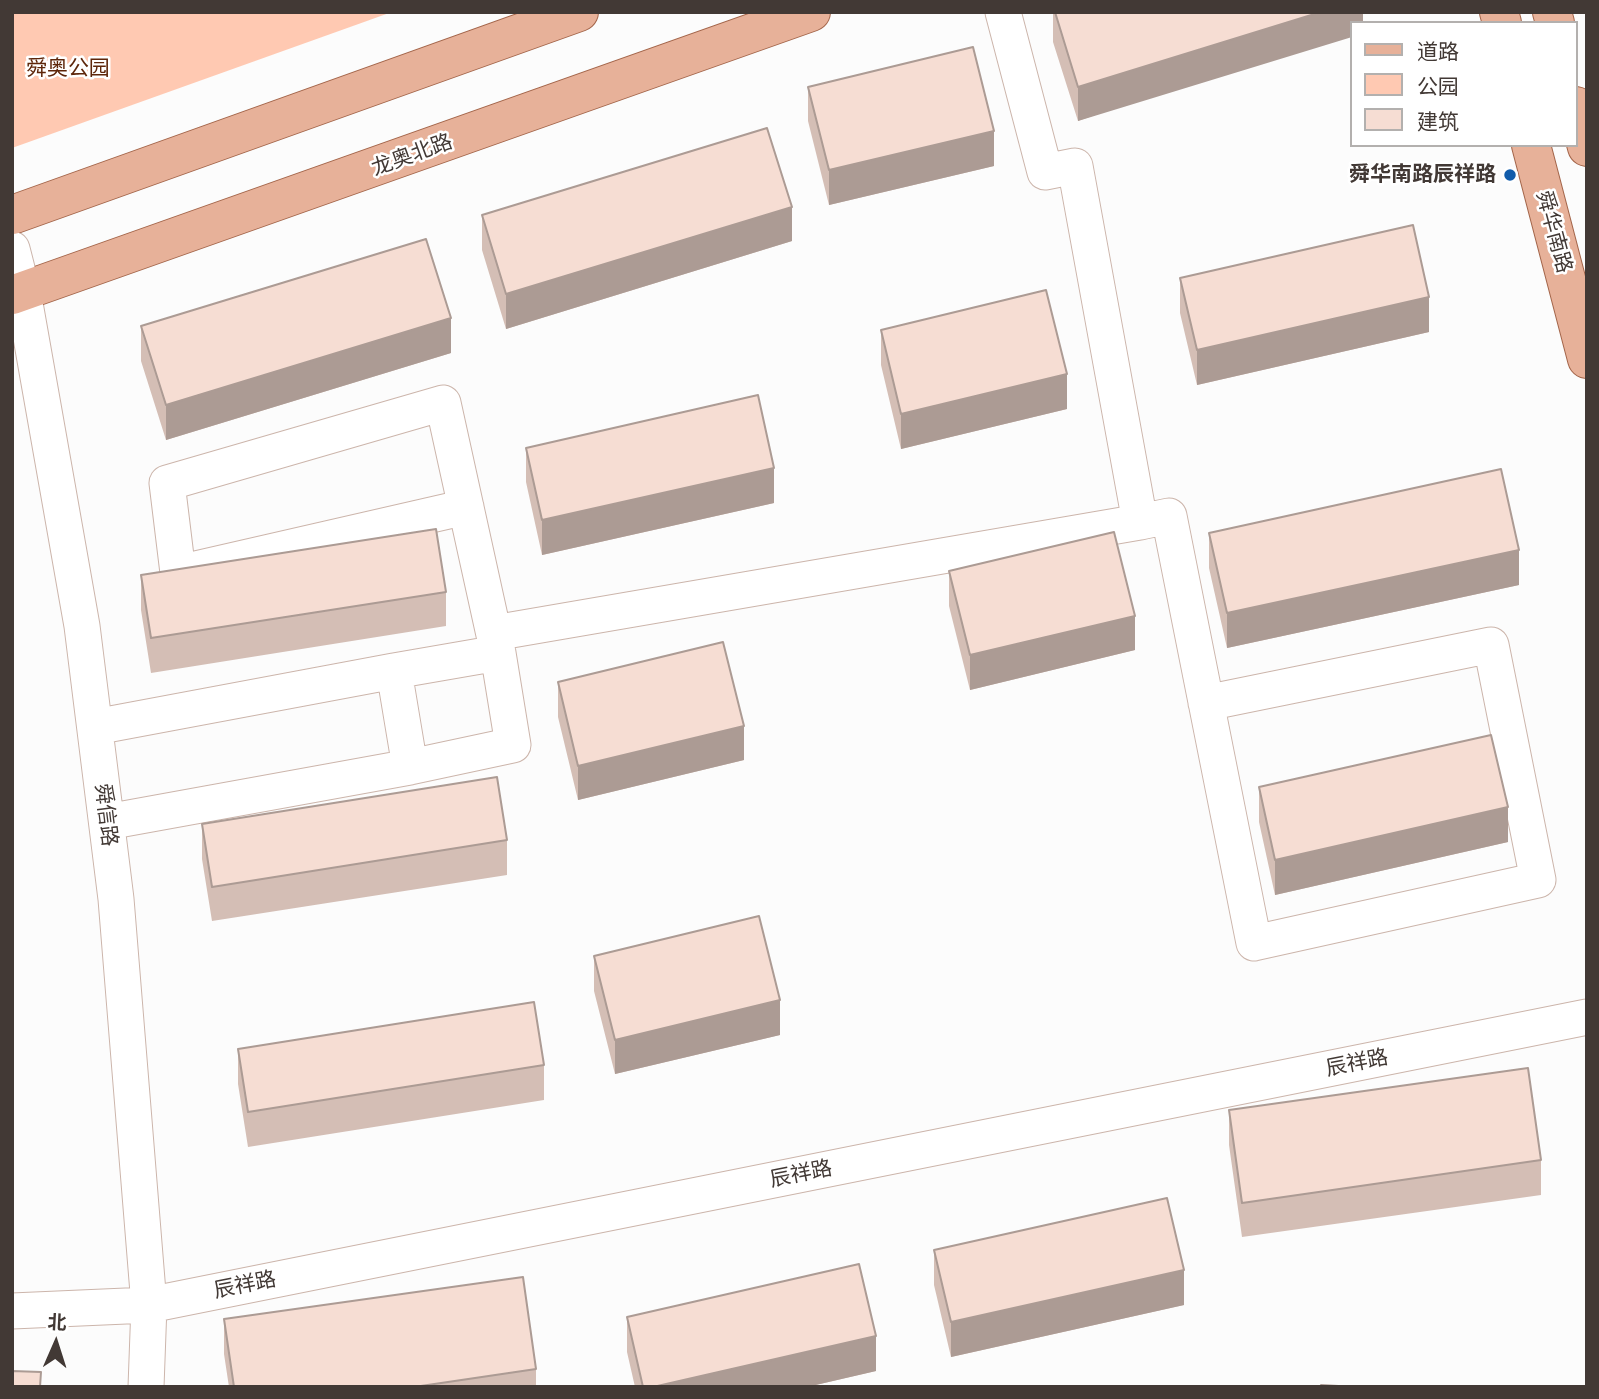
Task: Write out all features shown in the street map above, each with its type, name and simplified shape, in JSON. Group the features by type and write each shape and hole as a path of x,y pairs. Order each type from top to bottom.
{"main road":[{"path":"12,215 579,12"},
{"name":"龙奥北路","path":"18,293 811,12"},
{"path":"1578,113 1587,147"},
{"name":"舜华南路","path":"1532,147 1587,359"}],"street":[{"path":"1003,12 1045,172 1075,166 1140,522"},
{"name":"舜信路","path":"12,249 18,293 82,626 107,822 117,912 149,1304 146,1387"},
{"path":"107,822 410,767 513,745 496,643 466,507 443,403 167,483 178,573 466,507"},
{"path":"95,727 394,671 496,643 1169,516 1206,703 1254,943 1538,880 1490,645 1206,703"},
{"path":"394,671 410,767"},
{"name":"辰祥路","path":"12,1311 149,1304 1587,1017"}],"green space":[{"name":"舜奥公园","path":"12,12 392,12 12,148"}],"building":[{"path":"1055,12 1321,12 1078,87"},
{"path":"973,47 994,131 829,170 808,87"},
{"path":"767,128 792,207 506,294 482,215"},
{"path":"1413,225 1429,297 1197,350 1180,278"},
{"path":"426,239 451,318 166,405 141,326"},
{"path":"1046,290 1067,374 901,414 881,330"},
{"path":"758,395 774,468 542,520 526,448"},
{"path":"1501,469 1519,550 1227,613 1209,533"},
{"path":"436,529 446,592 151,638 141,575"},
{"path":"1114,532 1135,616 970,655 949,571"},
{"path":"723,642 744,726 578,766 558,682"},
{"path":"1491,735 1508,807 1275,860 1259,787"},
{"path":"497,777 507,840 212,887 202,824"},
{"path":"759,916 780,1000 615,1040 594,956"},
{"path":"534,1002 544,1065 248,1112 238,1049"},
{"path":"1528,1068 1541,1160 1242,1203 1229,1110"},
{"path":"1167,1198 1184,1270 951,1322 934,1250"},
{"path":"859,1264 876,1336 653,1387 643,1387 627,1317"},
{"path":"523,1277 536,1369 414,1387 234,1387 224,1319"},
{"path":"12,1371 41,1372 40,1387 12,1387"},
{"path":"1321,1385 1356,1387 1321,1387"}],"place":[{"name":"舜华南路辰祥路","path":"1510,175"}]}
